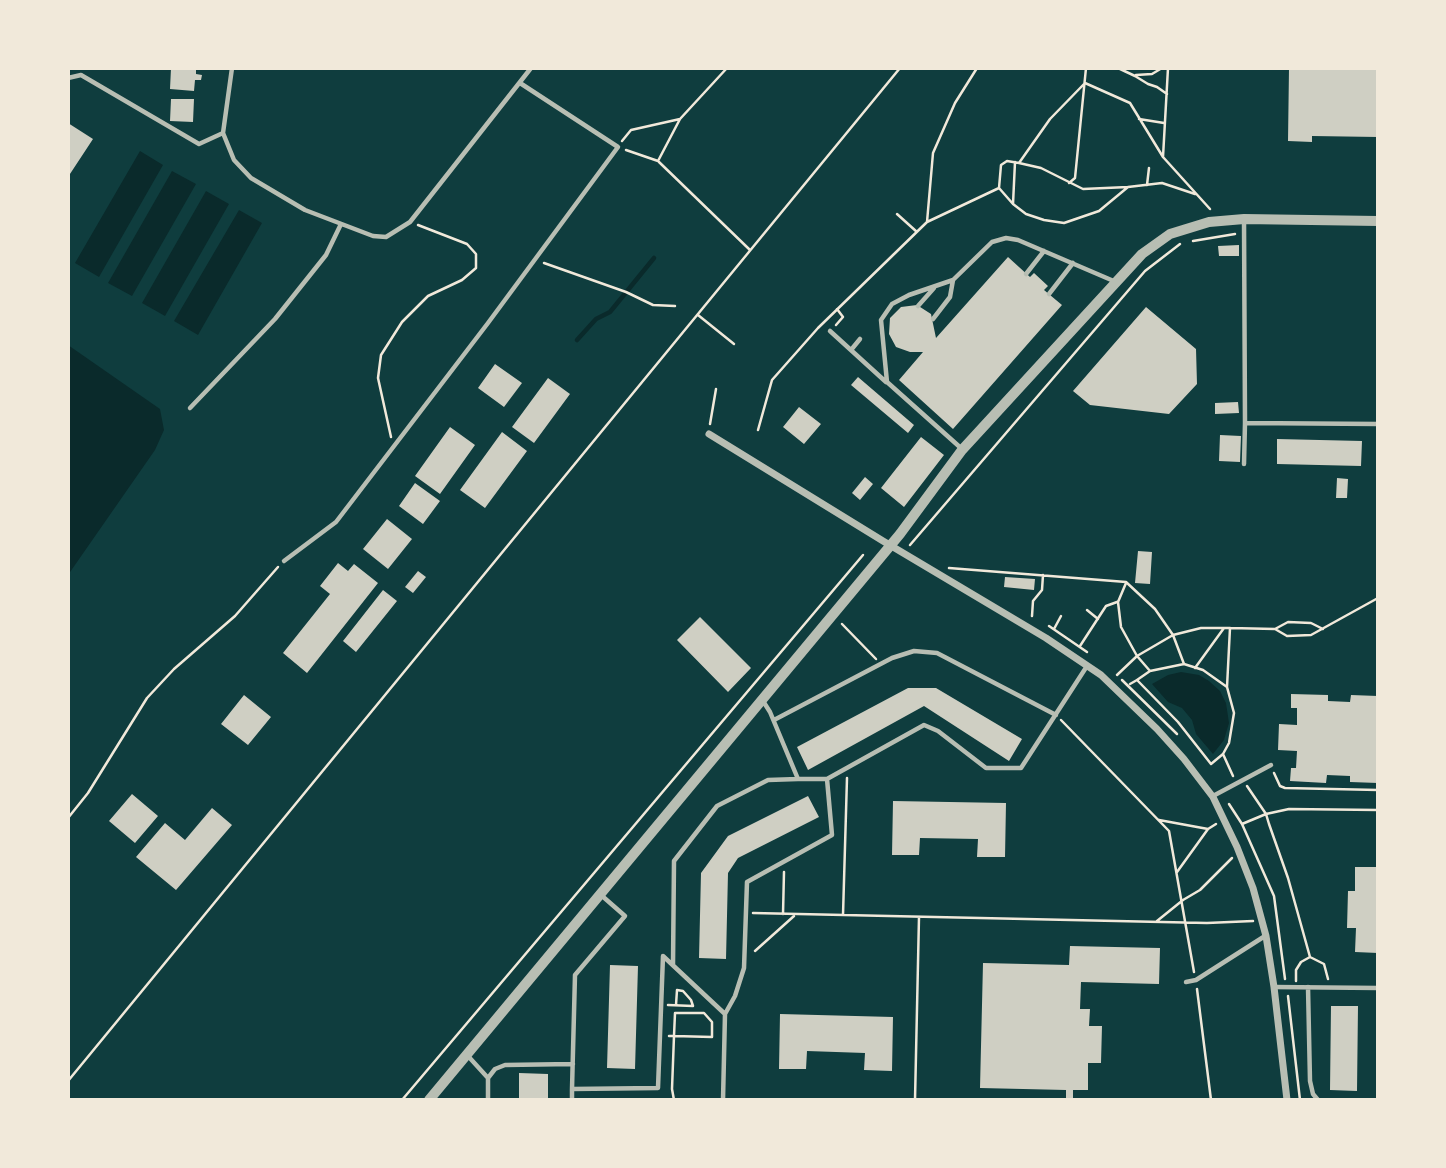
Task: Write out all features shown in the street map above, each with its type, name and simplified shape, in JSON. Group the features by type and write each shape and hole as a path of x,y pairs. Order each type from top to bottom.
{"street":[{"path":"429,1100 890,546 962,450 1142,254 1170,234 1209,222 1244,219 1378,222"},
{"path":"709,434 1046,638 1101,675 1157,729 1213,797 1254,888 1275,987 1287,1100"}],"lane":[{"path":"232,68 223,133 234,160 251,178 304,210 373,236 386,237 410,222 531,68"},
{"path":"68,78 81,71 199,144 223,133"},
{"path":"284,561 336,522 618,147 520,83"},
{"path":"1244,219 1244,464"},
{"path":"190,408 275,319 326,255 341,224"},
{"path":"887,382 881,320 892,304 909,295 953,280 992,242 1006,238 1018,240 1117,282"},
{"path":"1026,274 1044,251"},
{"path":"1048,293 1073,263"},
{"path":"933,319 950,297 953,280"},
{"path":"918,306 937,286"},
{"path":"830,331 962,450"},
{"path":"851,350 860,339"},
{"path":"1245,423 1378,425"},
{"path":"774,720 881,663 914,651 937,653 1056,715"},
{"path":"673,965 674,861 717,806 768,780 827,779 924,724 938,731 986,768 1021,768 1087,666"},
{"path":"761,698 774,720 798,779"},
{"path":"1213,797 1271,765"},
{"path":"723,1100 725,1014 735,996 744,960 747,882 832,835 827,779"},
{"path":"572,1100 575,975 625,916 600,893"},
{"path":"1186,982 1196,980 1266,936"},
{"path":"572,1089 658,1088 663,956 725,1014"},
{"path":"1275,987 1378,988"},
{"path":"1308,988 1310,1081 1313,1094 1318,1100"},
{"path":"466,1055 488,1078"},
{"path":"488,1100 488,1078 495,1069 505,1065 573,1064"}],"path":[{"path":"658,161 680,119 727,68"},
{"path":"68,1081 900,68"},
{"path":"927,222 933,153 956,103 977,68"},
{"path":"1069,183 1075,177 1086,68"},
{"path":"1118,68 1167,94"},
{"path":"1135,75 1152,74 1162,68"},
{"path":"1163,157 1168,68"},
{"path":"1085,83 1130,103 1163,157 1210,209"},
{"path":"1013,204 1017,163 1050,118 1085,83"},
{"path":"680,119 631,130 618,147 658,161 750,250"},
{"path":"1139,119 1165,123"},
{"path":"1128,187 1098,211 1064,223 1044,220 1026,214 999,188 1000,164 1007,161 1041,168 1083,189 1162,183 1195,194"},
{"path":"1147,185 1149,168"},
{"path":"758,430 772,380 818,328 927,222 999,188"},
{"path":"897,214 917,232"},
{"path":"393,447 378,378 381,355 402,322 428,296 462,280 476,268 476,254 467,244 410,222"},
{"path":"919,551 909,545 1145,271 1182,242 1243,233"},
{"path":"534,260 626,292 653,305 676,306"},
{"path":"698,315 734,344"},
{"path":"709,434 716,389"},
{"path":"402,1100 863,555"},
{"path":"68,818 88,793 147,698 174,669 235,616 284,561"},
{"path":"961,575 949,568 1126,582 1155,609 1173,635 1184,664"},
{"path":"1032,617 1033,601 1042,590 1043,575"},
{"path":"1126,582 1118,602 1121,627 1137,656 1150,671"},
{"path":"1179,737 1117,675 1137,656 1173,635 1201,628 1275,629 1287,636 1311,635 1378,598"},
{"path":"1080,646 1106,606 1118,602"},
{"path":"1087,610 1098,619"},
{"path":"1054,629 1061,616"},
{"path":"1275,629 1288,622 1311,623 1323,629"},
{"path":"1043,623 1089,654"},
{"path":"842,624 881,663"},
{"path":"1195,668 1224,628"},
{"path":"1137,680 1178,722 1211,764 1223,754 1229,743 1234,713 1227,687 1230,628"},
{"path":"1129,685 1150,671 1184,664 1227,687"},
{"path":"1056,715 1169,831 1196,980 1211,1100"},
{"path":"1223,754 1233,775 1216,786 1242,824 1274,896 1300,1100"},
{"path":"1271,765 1276,780 1284,788 1378,790"},
{"path":"843,915 848,767"},
{"path":"1243,780 1266,814 1288,878 1310,957 1324,964 1328,972 1328,988"},
{"path":"1229,831 1266,814 1289,809 1378,810"},
{"path":"1159,820 1208,829"},
{"path":"1177,872 1208,829 1224,820"},
{"path":"1156,922 1200,890 1239,850"},
{"path":"783,914 784,863"},
{"path":"746,913 1187,923 1262,921"},
{"path":"744,960 796,914"},
{"path":"915,1100 919,917"},
{"path":"1296,987 1296,970 1301,962 1310,957"},
{"path":"661,1005 693,1006 691,1000 677,990 676,1005"},
{"path":"674,1036 712,1037 712,1021 704,1013 675,1013 674,1036 672,1089 674,1100"}],"water":[{"path":"140,151 163,165 99,277 75,263"},
{"path":"172,171 196,184 132,296 108,283"},
{"path":"206,191 229,204 165,316 142,303"},
{"path":"239,210 262,223 198,335 174,321"},
{"path":"68,345 160,409 164,430 155,450 68,575"},
{"path":"1181,672 1199,675 1209,681 1220,691 1226,703 1229,723 1224,740 1213,754 1196,734 1192,720 1182,708 1168,702 1152,684 1168,675"}],"building":[{"path":"171,68 196,68 196,74 202,75 201,80 195,80 194,91 170,89"},
{"path":"1289,68 1378,68 1378,137 1312,136 1312,142 1288,141"},
{"path":"171,99 194,99 193,122 170,121"},
{"path":"68,123 93,139 68,177"},
{"path":"1239,245 1239,256 1219,256 1218,246"},
{"path":"1008,257 1030,277 1034,273 1048,286 1044,290 1062,305 953,429 899,380 923,352 910,352 896,347 889,334 890,318 901,307 917,305 931,314 936,338"},
{"path":"1146,307 1196,349 1197,384 1169,414 1090,405 1073,391"},
{"path":"495,364 522,383 504,407 478,388"},
{"path":"858,377 914,425 908,433 851,385"},
{"path":"548,378 570,394 534,443 512,427"},
{"path":"1238,402 1239,413 1215,414 1215,403"},
{"path":"799,407 821,424 804,444 783,427"},
{"path":"450,427 475,445 440,494 415,476"},
{"path":"502,432 527,451 485,508 460,490"},
{"path":"1220,435 1241,436 1240,462 1219,461"},
{"path":"921,437 944,455 904,507 881,488"},
{"path":"1277,439 1362,441 1361,466 1277,464"},
{"path":"865,477 873,484 860,500 852,493"},
{"path":"1337,478 1348,479 1347,498 1336,498"},
{"path":"415,483 440,501 423,524 399,506"},
{"path":"387,519 412,539 388,569 363,549"},
{"path":"1138,551 1152,552 1150,584 1135,583"},
{"path":"338,563 348,571 354,564 378,583 307,673 283,653 330,594 320,586"},
{"path":"418,571 426,577 413,593 405,587"},
{"path":"1005,577 1035,579 1034,590 1004,587"},
{"path":"383,590 397,601 356,652 343,641"},
{"path":"700,617 751,668 728,692 677,640"},
{"path":"908,688 936,688 1022,739 1009,761 924,706 808,770 797,747"},
{"path":"1291,694 1328,695 1328,701 1350,702 1351,695 1378,696 1378,783 1350,782 1350,776 1327,775 1326,783 1290,781 1291,768 1296,768 1297,751 1278,750 1279,724 1297,725 1297,708 1291,708"},
{"path":"244,695 271,717 248,745 221,724"},
{"path":"132,794 158,816 135,843 109,821"},
{"path":"808,796 819,817 738,858 728,873 726,959 699,958 701,873 728,836"},
{"path":"893,801 1006,803 1005,857 977,857 978,839 920,838 919,855 892,855"},
{"path":"212,808 232,825 176,890 136,857 165,823 185,840"},
{"path":"1355,867 1378,867 1378,953 1355,952 1356,928 1347,928 1348,891 1355,891"},
{"path":"1070,946 1160,948 1159,984 1081,982 1080,1009 1090,1009 1089,1026 1102,1026 1101,1063 1088,1063 1088,1090 1073,1090 1073,1100 1066,1100 1066,1090 980,1088 983,963 1069,965"},
{"path":"610,965 638,966 635,1069 607,1068"},
{"path":"1331,1006 1358,1006 1357,1091 1330,1090"},
{"path":"780,1014 893,1017 892,1071 864,1070 865,1053 807,1051 806,1069 779,1069"},
{"path":"519,1073 548,1074 548,1100 519,1100"}],"waterway":[{"path":"577,340 596,319 610,312 654,258"}]}
